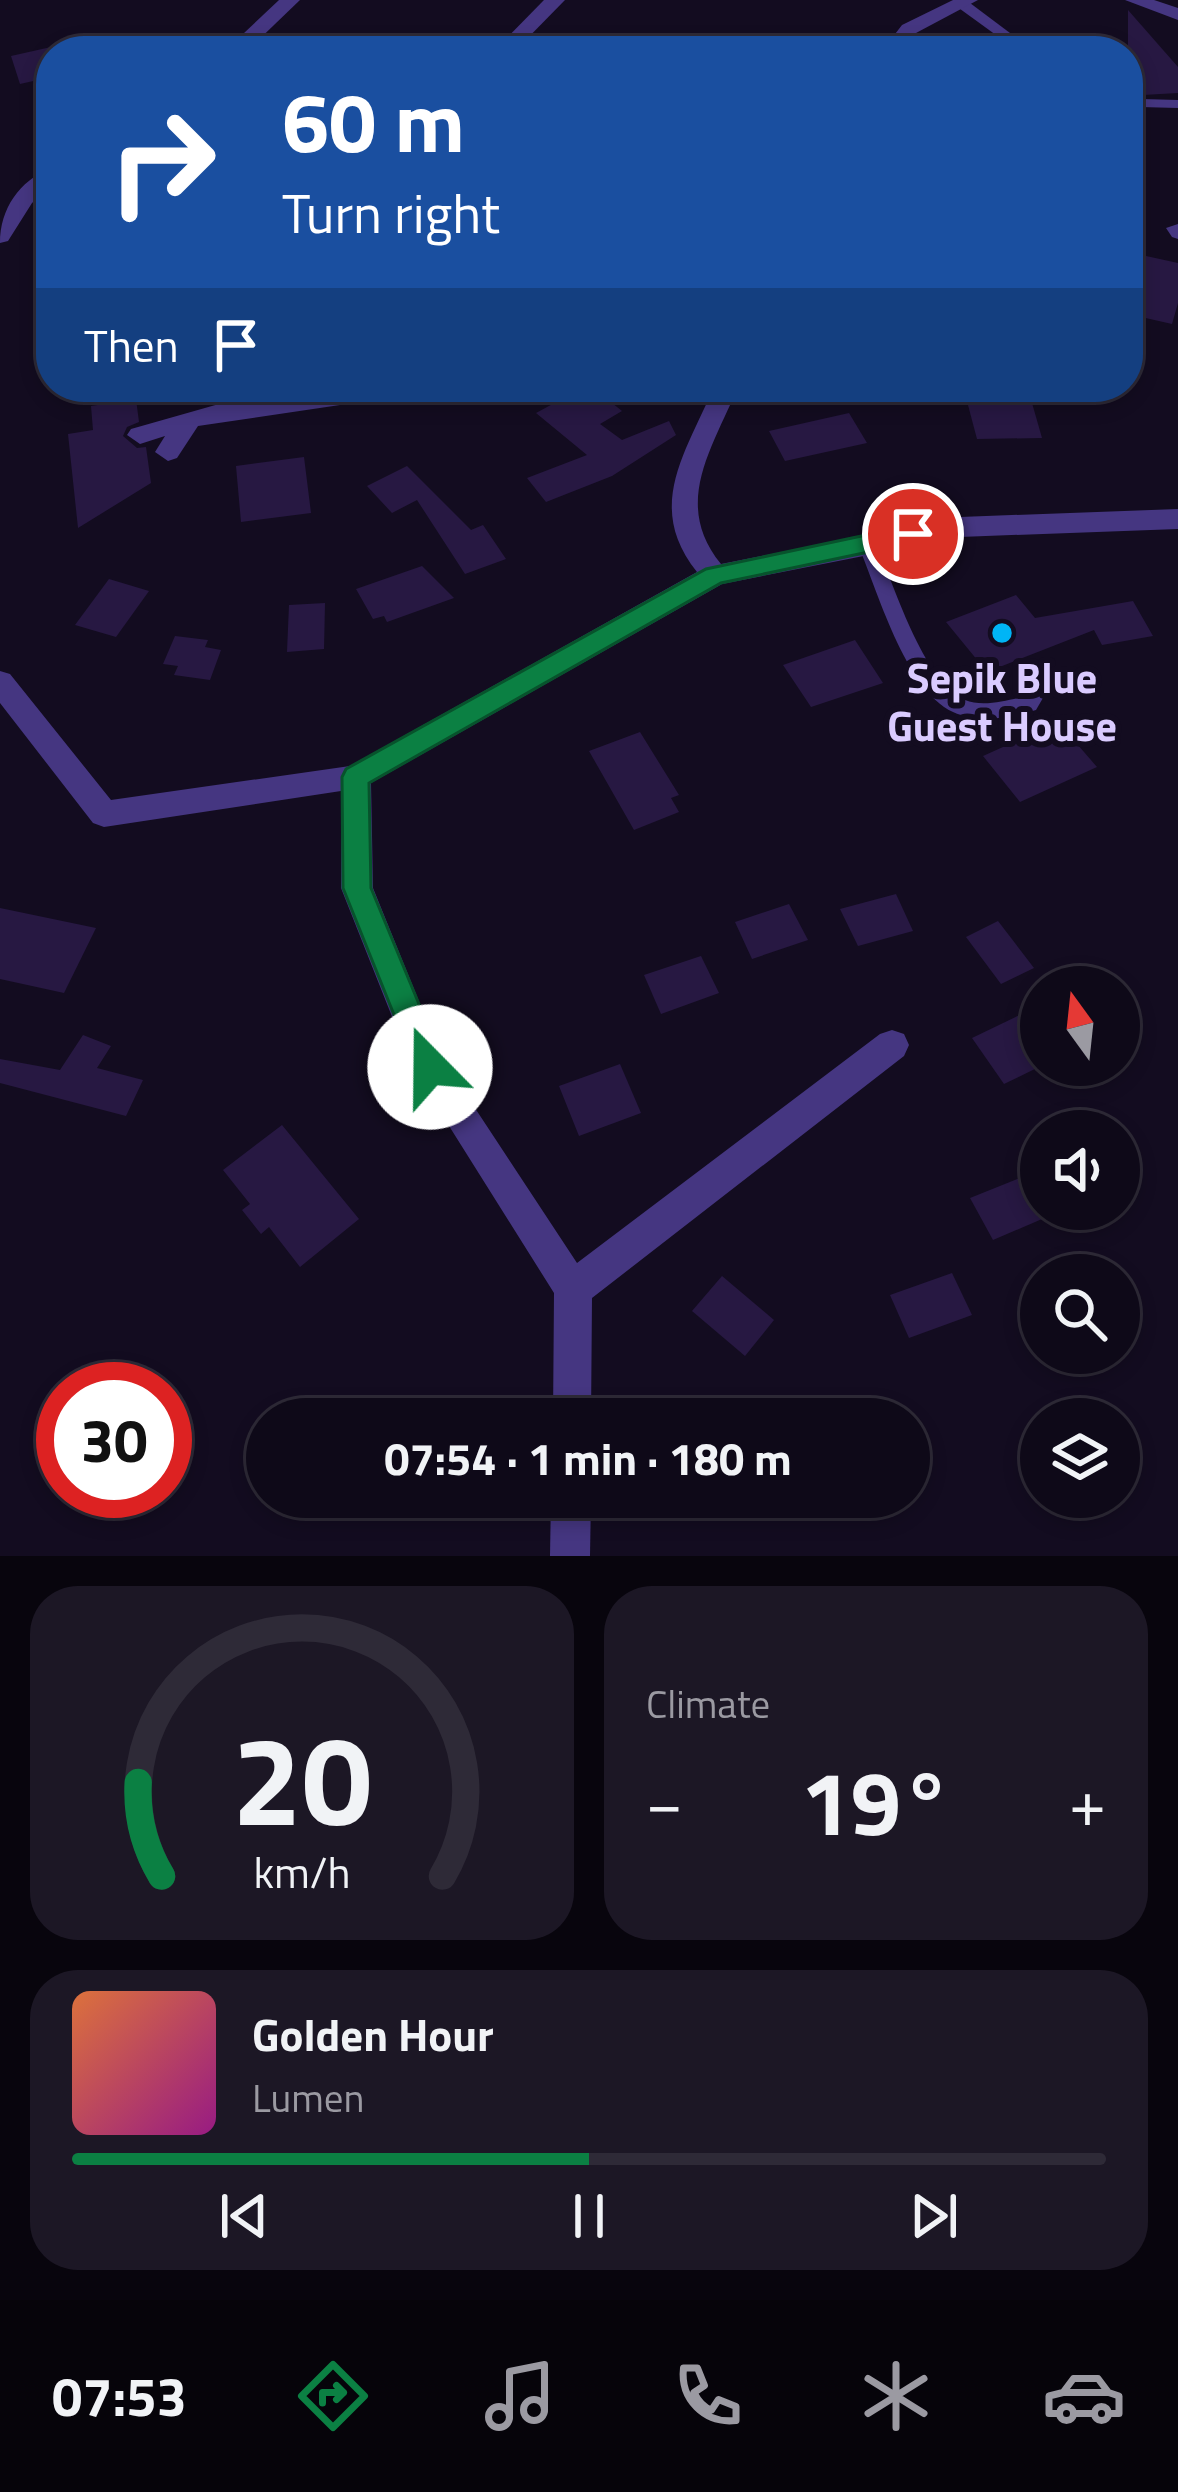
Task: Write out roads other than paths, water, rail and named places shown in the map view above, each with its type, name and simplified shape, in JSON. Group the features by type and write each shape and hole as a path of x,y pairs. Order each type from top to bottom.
{"street":[{"path":"251,36 290,0"},
{"path":"519,36 555,0"},
{"path":"1135,0 1178,14"},
{"path":"904,36 964,2"},
{"path":"0,236 22,199 36,187"},
{"path":"140,435 233,402"},
{"path":"276,402 291,406 313,402"},
{"path":"715,575 689,543 682,490 720,402"},
{"path":"167,452 189,420"},
{"path":"0,682 104,814 356,777 715,575 960,527 1178,519"},
{"path":"356,777 357,888 430,1067 573,1289 572,1398"},
{"path":"573,1289 892,1045"},
{"path":"570,1556 571,1518"}],"lane":[{"path":"964,2 1008,36"},
{"path":"1143,104 1178,104"},
{"path":"866,542 928,677 956,705 997,711 1029,704 1037,691 1030,672"}],"place":[{"name":"Sepik Blue Guest House","path":"1002,633"}]}
